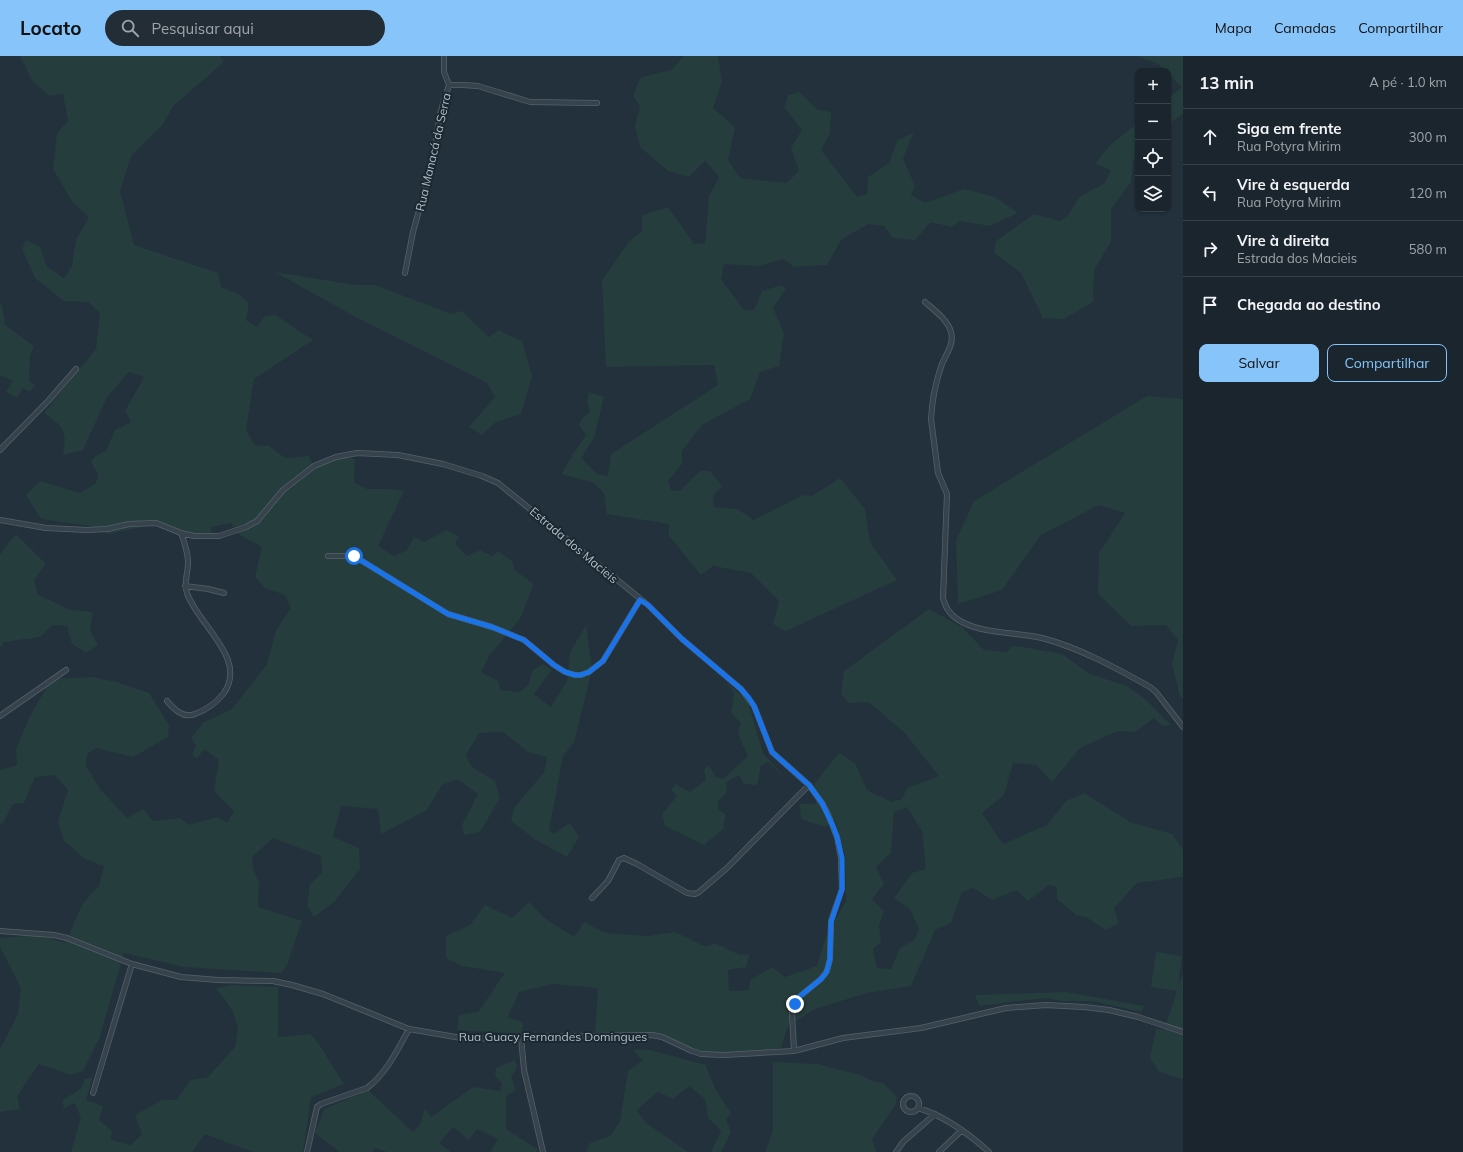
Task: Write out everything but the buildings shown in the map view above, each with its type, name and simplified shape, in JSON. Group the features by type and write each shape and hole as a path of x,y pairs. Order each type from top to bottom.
{"street":[{"name":"Rua Manacá da Serra","path":"404,273 433,160 440,114 449,86 444,72 444,56"},
{"path":"449,86 478,86 530,102 597,103"},
{"path":"925,302 948,325 952,336 951,345 940,369 931,419 938,473 947,494 943,598 948,612 956,619 980,628 1041,638 1069,646 1085,653 1150,687 1156,692 1183,726"},
{"path":"0,450 49,400 76,369"},
{"name":"Estrada dos Macieis","path":"0,520 46,528 87,530 107,529 129,524 156,523 181,533 206,537 219,536 246,527 261,518 276,498 292,482 314,466 336,457 357,453 398,455 443,464 482,476 498,483 648,605 682,639 741,689 754,706 772,752 809,785 822,803 837,837 842,858 842,889 831,922 830,959 827,970 821,979 799,997 792,1013 794,1050"},
{"path":"167,701 176,711 181,714 192,715 199,713 220,699 228,688 231,675 229,660 225,652 191,604 185,586 188,560 181,533"},
{"path":"328,556 354,556 448,614 492,627 524,640 554,665 565,672 575,675 581,675 589,672 603,661 640,600"},
{"path":"185,586 224,593"},
{"path":"0,716 66,670"},
{"path":"592,898 608,881 619,860 624,858 687,893 695,894 699,892 718,877 809,785"},
{"name":"Rua Guacy Fernandes Domingues","path":"0,931 54,935 67,938 132,964 168,975 186,978 274,981 292,984 323,994 409,1029 467,1039 652,1035 662,1037 700,1054 732,1055 794,1050 843,1038 922,1028 1006,1008 1046,1005 1084,1007 1115,1011 1183,1032"},
{"path":"93,1093 132,964"},
{"path":"306,1152 317,1107 321,1104 367,1088 373,1084 409,1029"},
{"path":"521,1037 524,1070 543,1152"},
{"path":"918,1108 935,1114 962,1130 977,1140 987,1152"},
{"path":"896,1152 901,1144 935,1114"},
{"path":"939,1152 962,1130"}],"green space":[{"path":"20,56 220,56 224,62 174,105 163,124 131,156 120,191 134,245 218,273 221,287 238,294 249,303 246,320 257,327 265,316 275,315 313,340 254,379 246,430 255,445 269,446 285,458 309,456 313,465 340,456 355,459 354,482 367,489 390,489 404,491 378,546 394,556 407,550 414,537 424,542 446,530 459,536 455,543 467,556 480,550 492,556 498,551 513,562 514,570 534,584 520,619 489,656 481,672 498,681 501,690 519,692 528,685 533,670 543,664 552,670 534,694 551,707 567,681 570,652 586,625 592,670 574,742 563,756 549,830 554,834 570,823 579,837 567,857 536,840 511,821 514,808 544,772 547,757 528,752 503,732 479,733 466,755 472,767 495,781 500,798 480,832 464,835 462,825 478,794 457,779 442,785 427,810 381,834 378,809 341,806 333,837 359,848 360,869 334,902 314,917 307,906 310,884 322,873 321,856 273,838 252,857 254,871 259,882 258,907 302,921 287,965 281,973 184,967 124,953 99,1039 83,1071 72,1075 39,1064 17,1096 20,1109 0,1112 0,1049 18,1014 21,988 0,947 0,938 40,935 65,943 83,903 99,886 104,866 85,859 64,841 58,822 68,790 55,775 35,777 24,803 13,804 3,823 0,824 0,770 17,765 16,749 29,718 51,679 92,677 117,682 149,693 169,725 168,737 133,757 96,748 87,754 86,766 100,789 127,818 143,809 153,821 180,818 189,825 217,817 227,823 234,811 214,791 219,760 204,749 197,759 192,755 196,745 191,738 204,722 232,709 267,664 276,630 291,608 285,595 265,588 255,577 262,547 239,535 231,523 211,527 212,538 182,538 157,524 108,534 89,526 41,519 26,495 40,481 80,493 96,483 98,474 91,462 94,457 106,451 115,430 131,422 125,411 144,377 129,372 107,397 83,450 63,455 65,440 64,434 60,426 44,413 96,349 100,313 88,302 64,301 35,278 22,249 26,240 40,247 47,267 64,278 72,266 76,240 89,217 73,203 53,169 57,133 68,121 63,94 49,96 33,82"},
{"path":"684,56 718,56 722,82 713,108 735,127 728,160 740,178 786,183 799,171 791,148 802,130 784,107 788,95 799,92 818,110 831,112 830,133 821,150 857,197 867,194 868,177 889,163 897,141 914,132 903,158 915,186 911,195 925,203 964,189 995,197 1018,213 990,226 960,221 951,227 931,222 915,240 893,238 884,226 868,224 841,240 827,265 794,267 783,259 758,266 724,264 721,279 744,310 754,310 762,291 782,285 786,289 773,308 784,333 779,366 760,372 750,399 702,425 682,451 682,464 668,481 671,490 680,491 700,471 710,471 722,486 713,496 714,507 738,509 753,520 803,495 812,496 840,478 865,509 870,542 897,580 786,631 773,624 779,601 751,573 713,566 701,575 669,536 669,524 607,514 604,493 592,482 561,474 586,435 579,425 582,418 590,412 587,402 589,392 604,397 594,438 581,458 597,474 608,476 611,454 718,385 714,365 606,367 602,280 628,243 642,231 642,215 668,207 694,244 705,243 709,196 719,177 705,161 689,177 668,171 640,147 635,126 640,106 633,95 641,77 671,70"},
{"path":"1137,56 1183,56 1183,114 1171,122 1171,96 1182,87 1171,77 1171,68 1162,68 1157,63"},
{"path":"1135,125 1135,159 1133,160 1131,182 1111,209 1111,242 1094,270 1093,302 1064,319 1043,318 1021,273 994,253 996,241 1034,214 1060,221 1068,216 1079,197 1105,183 1111,170 1095,164 1110,145"},
{"path":"275,272 355,285 375,285 451,314 462,311 489,337 498,330 522,341 532,376 521,414 496,422 482,435 469,427 495,397 487,383 359,319"},
{"path":"0,303 2,305 5,325 34,346 30,356 29,381 35,385 30,392 23,388 17,397 6,392 13,381 0,375"},
{"path":"1147,396 1183,399 1183,699 1180,696 1172,664 1178,640 1166,625 1131,626 1098,594 1099,553 1125,513 1099,505 1041,535 1002,590 958,604 956,540 974,501"},
{"path":"16,534 46,564 34,580 38,595 71,610 93,612 90,630 98,645 86,653 72,644 67,626 52,625 40,637 4,642 0,648 0,554"},
{"path":"929,609 962,627 984,650 1006,652 1013,646 1062,654 1090,674 1127,686 1144,698 1171,725 1162,726 1154,718 1135,732 1118,731 1080,748 1052,782 1036,765 1013,763 1004,795 982,813 1003,844 1047,825 1066,801 1084,793 1130,822 1172,834 1183,849 1183,877 1137,883 1114,908 1119,923 1106,930 1086,917 1076,915 1057,899 1057,887 1049,885 1028,901 1016,890 992,900 973,888 962,892 951,923 935,930 911,986 867,993 815,1009 788,1026 781,1048 745,1053 698,1052 661,1035 595,1032 598,988 552,984 519,992 508,1017 523,1023 522,1034 457,1030 459,1015 478,1012 505,973 462,966 446,958 446,936 470,925 485,905 512,918 529,902 543,917 574,937 584,922 605,933 648,936 675,932 706,947 715,943 740,955 750,954 746,967 728,970 729,991 749,990 750,980 772,967 785,977 817,966 826,936 846,901 845,856 835,820 825,827 801,819 800,804 815,804 818,797 814,784 839,753 855,763 867,790 892,802 902,799 907,788 939,776 904,732 868,702 849,703 841,694 844,671","holes":["907,807 922,831 926,869 912,873 894,898 910,909 919,929 914,940 900,948 891,969 877,968 873,949 881,942 879,925 884,911 872,899 884,884 876,867 891,853 894,812"]},
{"path":"726,681 748,702 763,753 786,779 768,762 761,766 757,785 744,784 739,775 726,782 727,792 718,802 718,810 726,814 723,829 704,845 665,826 662,814 677,796 671,790 676,784 690,792 706,780 704,770 709,765 716,777 723,779 748,756 738,734 741,723 731,713 734,693"},
{"path":"1156,952 1182,956 1178,987 1183,973 1183,1079 1159,1072 1150,1058 1156,1028 1164,1030 1177,991 1151,987"},
{"path":"229,985 278,987 278,1037 310,1034 317,1041 344,1084 311,1097 303,1152 253,1152 205,1134 192,1152 71,1152 81,1117 74,1103 64,1108 62,1101 81,1088 85,1079 93,1077 86,1100 103,1106 99,1120 112,1131 111,1140 131,1145 142,1134 135,1115 162,1100 177,1100 190,1080 207,1078 235,1047 238,1028 233,1012 216,989"},
{"path":"1066,992 1144,1006 1141,1012 1092,1001 1062,1001 1046,998 979,1006 975,995"},
{"path":"650,1050 706,1065 713,1084 731,1113 726,1119 731,1132 721,1152 711,1152 721,1131 708,1117 705,1099 689,1086 673,1099 658,1092 637,1110 646,1123 688,1152 586,1152 590,1143 610,1136 620,1121 628,1071 643,1060 634,1051"},
{"path":"515,1060 517,1067 511,1077 516,1090 506,1096 506,1129 539,1150 535,1152 490,1152 498,1139 477,1129 469,1140 453,1127 439,1143 451,1152 387,1152 375,1148 372,1152 340,1152 315,1133 324,1109 368,1090 413,1132 420,1125 425,1108 431,1117 473,1087 500,1091 502,1083 495,1076 496,1068"},
{"path":"773,1062 818,1064 860,1075 875,1082 883,1083 897,1097 896,1104 872,1139 876,1152 765,1152 773,1130"}],"route":[{"path":"354,556 448,614 517,636 554,665 565,672 575,675 581,675 589,672 603,661 640,600 648,605 672,630 741,689 754,706 767,743 772,752 791,771 809,785 828,812 837,837 842,858 842,889 831,922 829,950 830,959 828,967 826,973 821,979 799,997 795,1004"}]}
